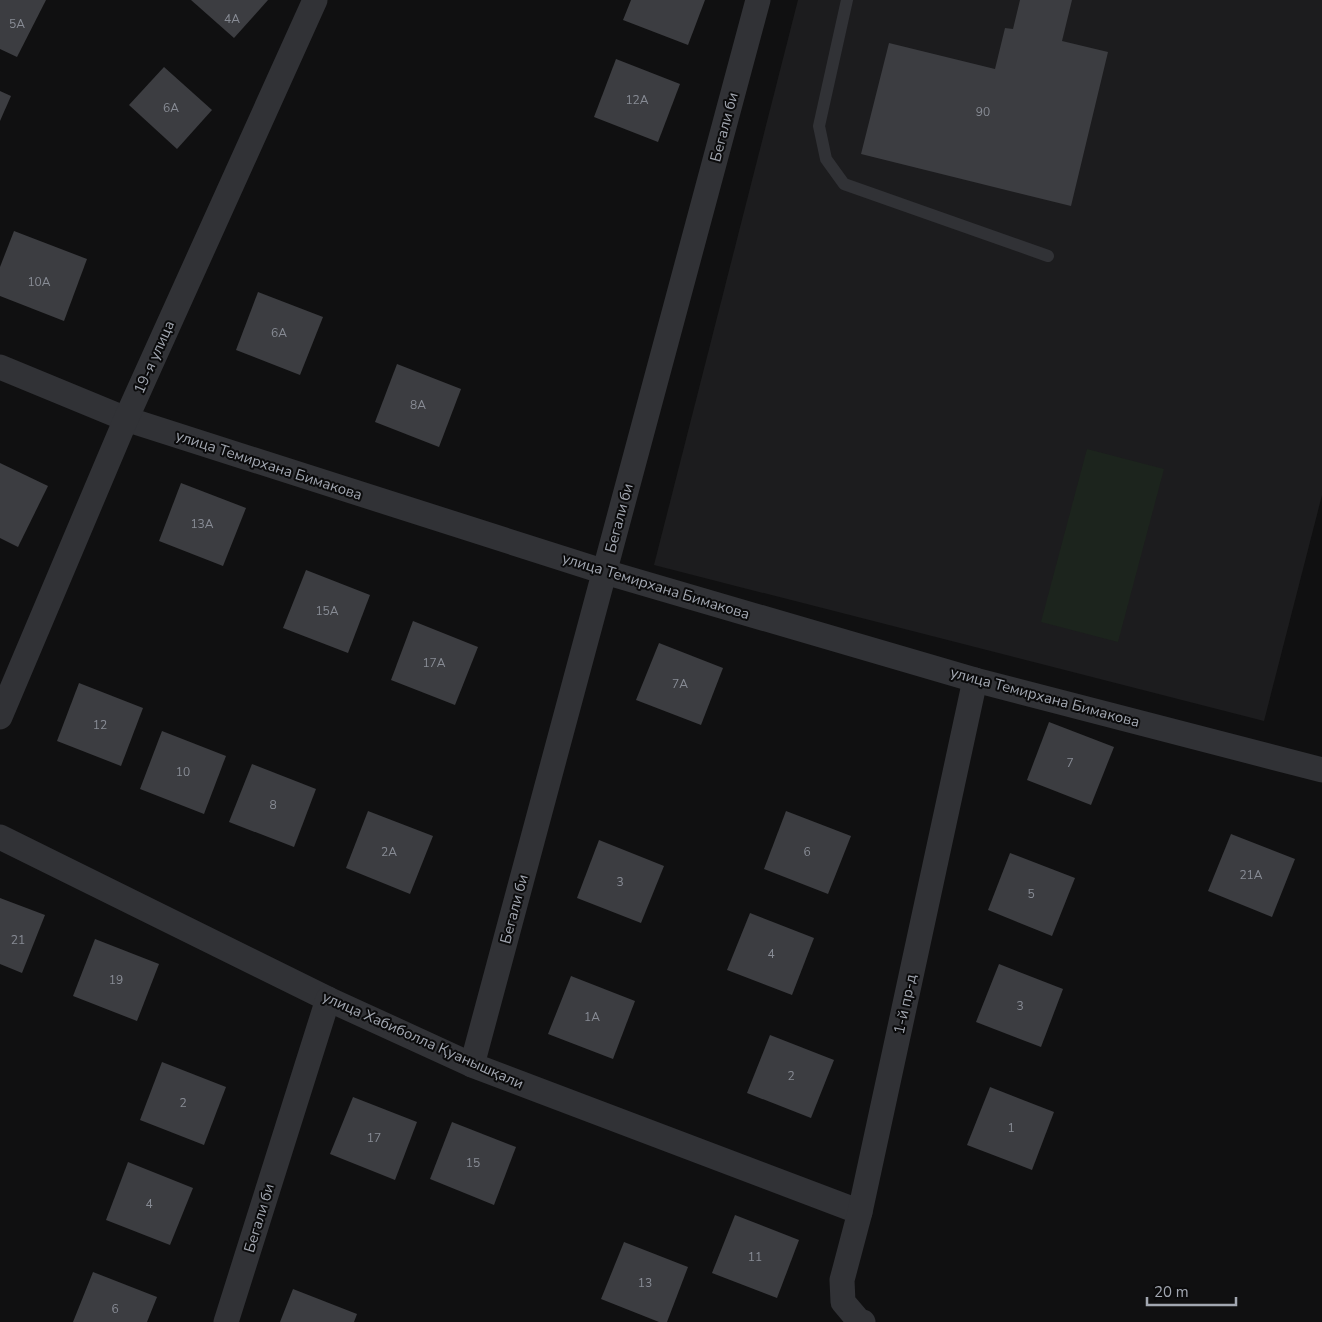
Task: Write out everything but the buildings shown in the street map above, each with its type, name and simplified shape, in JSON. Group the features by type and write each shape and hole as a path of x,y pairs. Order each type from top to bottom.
{"street":[{"name":"19-я улица","path":"0,717 126,419 315,0"},
{"name":"Бегали би","path":"472,1065 758,0"},
{"name":"улица Темирхана Бимакова","path":"0,367 126,419 605,572 975,680 1322,770"},
{"name":"1-й пр-д","path":"862,1322 843,1302 842,1280 860,1212 975,680"},
{"name":"улица Хабиболла Қуанышқали","path":"0,837 328,999 472,1065 860,1212"},
{"name":"Бегали би","path":"226,1322 328,999"}],"lane":[{"path":"847,0 819,126 826,159 844,184 1048,256"}],"shaded area":[{"path":"798,0 1322,0 1322,495 1264,721 654,565"},
{"path":"1087,449 1164,469 1118,642 1041,622"}]}
